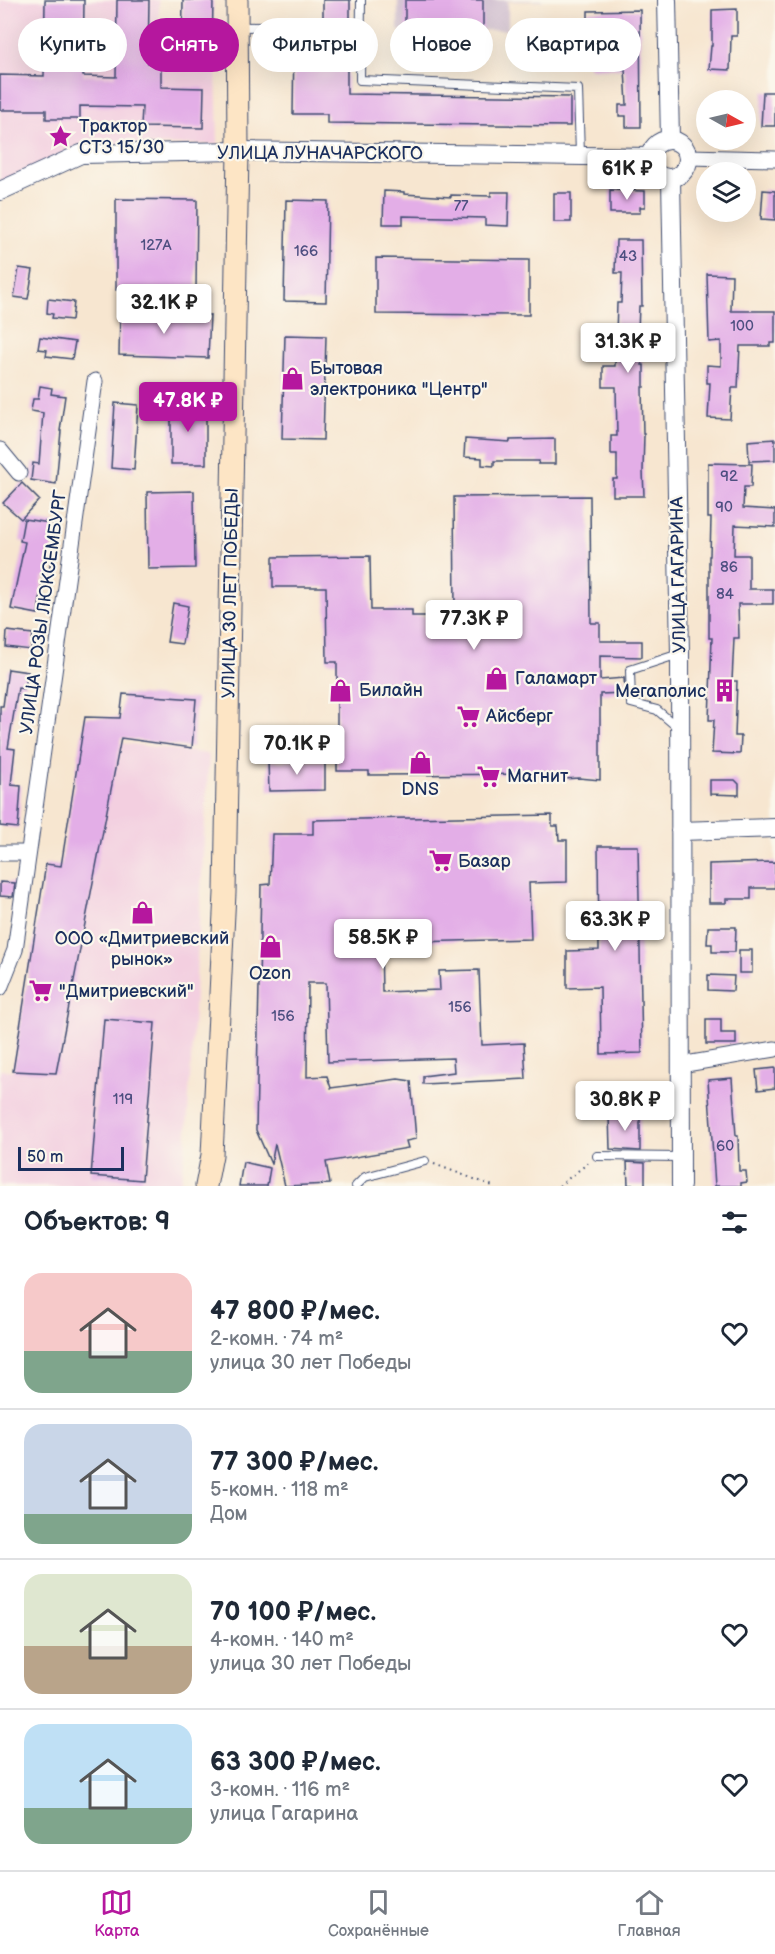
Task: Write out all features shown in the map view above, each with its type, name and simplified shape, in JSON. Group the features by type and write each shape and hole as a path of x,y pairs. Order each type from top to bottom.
{"main road":[{"name":"УЛИЦА 30 ЛЕТ ПОБЕДЫ","path":"237,0 237,18"},
{"name":"УЛИЦА 30 ЛЕТ ПОБЕДЫ","path":"206,1186 212,1155 225,893 238,151 237,72"}],"street":[{"path":"667,0 670,139"},
{"path":"670,139 683,145 689,157 684,172 671,179 659,177 651,169 649,157 656,144 670,139"},
{"name":"УЛИЦА ЛУНАЧАРСКОГО","path":"0,191 81,154 238,151 649,157"},
{"path":"689,157 775,159"},
{"name":"УЛИЦА ГАГАРИНА","path":"671,179 680,654 681,1186"},
{"name":"УЛИЦА РОЗЫ ЛЮКСЕМБУРГ","path":"0,988 15,950 95,381"},
{"path":"0,450 19,473"},
{"path":"680,831 775,828"},
{"path":"0,853 28,853"},
{"path":"680,1065 775,1049"}],"lane":[{"path":"360,18 361,0"},
{"path":"360,72 360,80 578,89 580,155"},
{"path":"680,654 630,670 631,703 657,710 680,729"},
{"path":"597,1156 681,1157"},
{"path":"356,1186 365,1177 426,1161"}],"path":[{"path":"559,1186 597,1156"},
{"path":"426,1161 493,1186"}],"shaded area":[{"path":"0,0 159,0 159,18 139,18 139,72 216,72 218,144 79,146 2,183 0,181"},
{"path":"398,0 543,0 508,1 505,30 493,30 493,18 398,18"},
{"name":"ООО «Дмитриевский рынок»","path":"114,742 209,754 186,1147 180,1186 0,1186 0,1070 56,1072"}],"building":[{"path":"45,0 84,0 84,18 45,18"},
{"path":"117,0 149,0 149,18 139,18 139,72 161,72 161,87 204,88 203,128 141,127 142,107 80,106 80,119 46,119 46,110 0,110 0,75 44,76 44,72 83,72 83,76 116,77 116,72 127,72 127,18 117,18"},
{"path":"183,0 213,0 213,18 183,18"},
{"path":"323,0 350,0 350,18 323,18"},
{"path":"405,0 483,0 483,18 405,18"},
{"path":"737,9 737,36 731,36 730,70 709,69 712,46 712,10"},
{"path":"640,10 640,18 588,18 588,11"},
{"path":"294,72 347,72 347,94 570,97 570,126 327,123 327,114 293,114"},
{"path":"625,72 641,72 641,127 626,127 626,116 619,116 619,105 627,105"},
{"path":"763,92 775,92 775,126 761,126"},
{"path":"610,190 645,191 645,207 640,207 640,213 610,213"},
{"path":"763,190 775,191 775,220 761,219"},
{"path":"384,191 451,197 451,195 491,196 491,192 509,192 508,226 485,225 485,218 403,216 403,224 383,224"},
{"path":"554,193 571,193 571,222 554,222"},
{"path":"116,199 197,200 196,291 116,290"},
{"path":"286,200 328,201 326,302 284,301"},
{"path":"616,240 641,240 642,306 639,306 638,331 642,331 642,365 644,365 644,387 642,387 644,496 613,496 613,479 617,479 617,454 611,454 611,436 617,436 616,387 603,387 603,366 615,366 617,303 621,303 622,273 615,273"},
{"path":"376,258 529,260 529,315 376,314"},
{"path":"19,268 33,270 28,299 14,297"},
{"path":"707,274 732,275 731,311 775,311 775,343 770,343 770,346 740,346 738,388 732,388 730,419 708,418 710,383 707,383 707,365 721,366 721,341 709,342"},
{"path":"48,299 74,302 72,320 52,318 53,314 47,313"},
{"path":"120,312 210,315 208,358 119,355"},
{"path":"285,335 326,336 323,440 282,439"},
{"path":"40,337 75,342 72,359 46,356 47,350 38,349"},
{"path":"40,386 52,388 51,394 65,396 56,484 31,480 33,463 39,464 43,413 31,411 33,399 38,399"},
{"path":"171,402 206,402 206,464 171,464"},
{"path":"115,403 138,405 134,470 111,468"},
{"path":"465,439 510,442 510,440 555,439 555,464 538,464 539,461 494,461 494,466 482,465 482,458 464,457"},
{"path":"775,439 775,460 749,461 748,441"},
{"path":"708,463 752,464 751,487 744,487 743,508 775,510 775,527 735,525 734,555 749,555 749,589 773,589 773,604 738,604 739,638 734,638 732,681 737,681 735,736 741,736 740,754 712,753 714,720 709,720 712,638 709,638 711,518 708,518"},
{"path":"22,483 39,500 21,519 3,503"},
{"path":"194,491 195,568 148,569 147,492"},
{"name":"Айсберг","path":"590,496 591,623 600,623 600,641 642,641 642,657 600,656 600,680 624,678 625,693 600,694 600,780 579,778 549,780 549,774 369,775 369,771 337,771 337,662 327,662 326,587 273,587 273,557 370,556 371,610 412,610 412,616 434,616 434,611 455,610 454,497"},
{"path":"24,519 56,524 48,578 43,577 38,614 11,609 25,542 20,541"},
{"path":"173,603 188,606 182,644 167,642"},
{"path":"7,631 33,634 31,650 6,647"},
{"path":"8,669 28,672 25,689 18,688 8,748 15,749 11,785 21,786 18,828 0,826 0,706 3,706"},
{"path":"123,694 196,699 192,748 121,738 56,1073 13,1071 46,864 61,866 85,717 120,718"},
{"path":"268,761 325,761 325,790 269,791"},
{"path":"710,780 735,780 739,784 739,795 710,794"},
{"path":"552,815 552,826 558,826 559,840 567,840 567,882 529,883 531,939 381,943 382,992 440,990 439,971 479,970 482,1045 524,1043 526,1079 423,1084 423,1076 454,1072 453,1058 328,1062 326,983 308,983 307,1077 327,1076 331,1088 398,1079 411,1081 416,1139 406,1141 408,1148 326,1162 330,1184 285,1186 275,1144 271,1164 256,1130 261,885 270,884 272,834 313,834 313,820"},
{"path":"598,846 638,846 642,1053 601,1054 600,987 567,988 567,951 599,950"},
{"path":"775,862 775,888 751,888 751,899 726,899 726,903 709,903 709,864"},
{"path":"0,882 15,883 13,897 0,896"},
{"path":"708,927 736,927 735,952 712,952 712,944 707,944"},
{"path":"739,950 752,950 752,973 739,973"},
{"path":"708,975 734,976 733,991 708,990"},
{"path":"104,1019 155,1023 142,1180 91,1176"},
{"path":"706,1019 721,1019 721,1033 736,1033 736,1044 706,1044"},
{"path":"775,1068 775,1088 758,1090 756,1070"},
{"path":"732,1078 739,1171 746,1171 747,1182 741,1183 741,1186 715,1186 708,1080"},
{"path":"640,1114 640,1151 610,1149 609,1115"},
{"path":"243,1162 270,1168 267,1186 239,1186"},
{"path":"627,1162 645,1163 645,1185 628,1185"}],"place":[{"name":"Трактор СТЗ 15/30","path":"61,136"},
{"name":"Бытовая электроника \"Центр\"","path":"292,378"},
{"name":"Галамарт","path":"497,678"},
{"name":"Билайн","path":"341,690"},
{"name":"Мегаполис","path":"724,691"},
{"name":"Айсберг","path":"468,716"},
{"name":"DNS","path":"420,763"},
{"name":"Магнит","path":"489,776"},
{"name":"Базар","path":"440,861"},
{"name":"ООО «Дмитриевский рынок»","path":"142,912"},
{"name":"Ozon","path":"270,947"},
{"name":"\"Дмитриевский\"","path":"41,991"}]}
